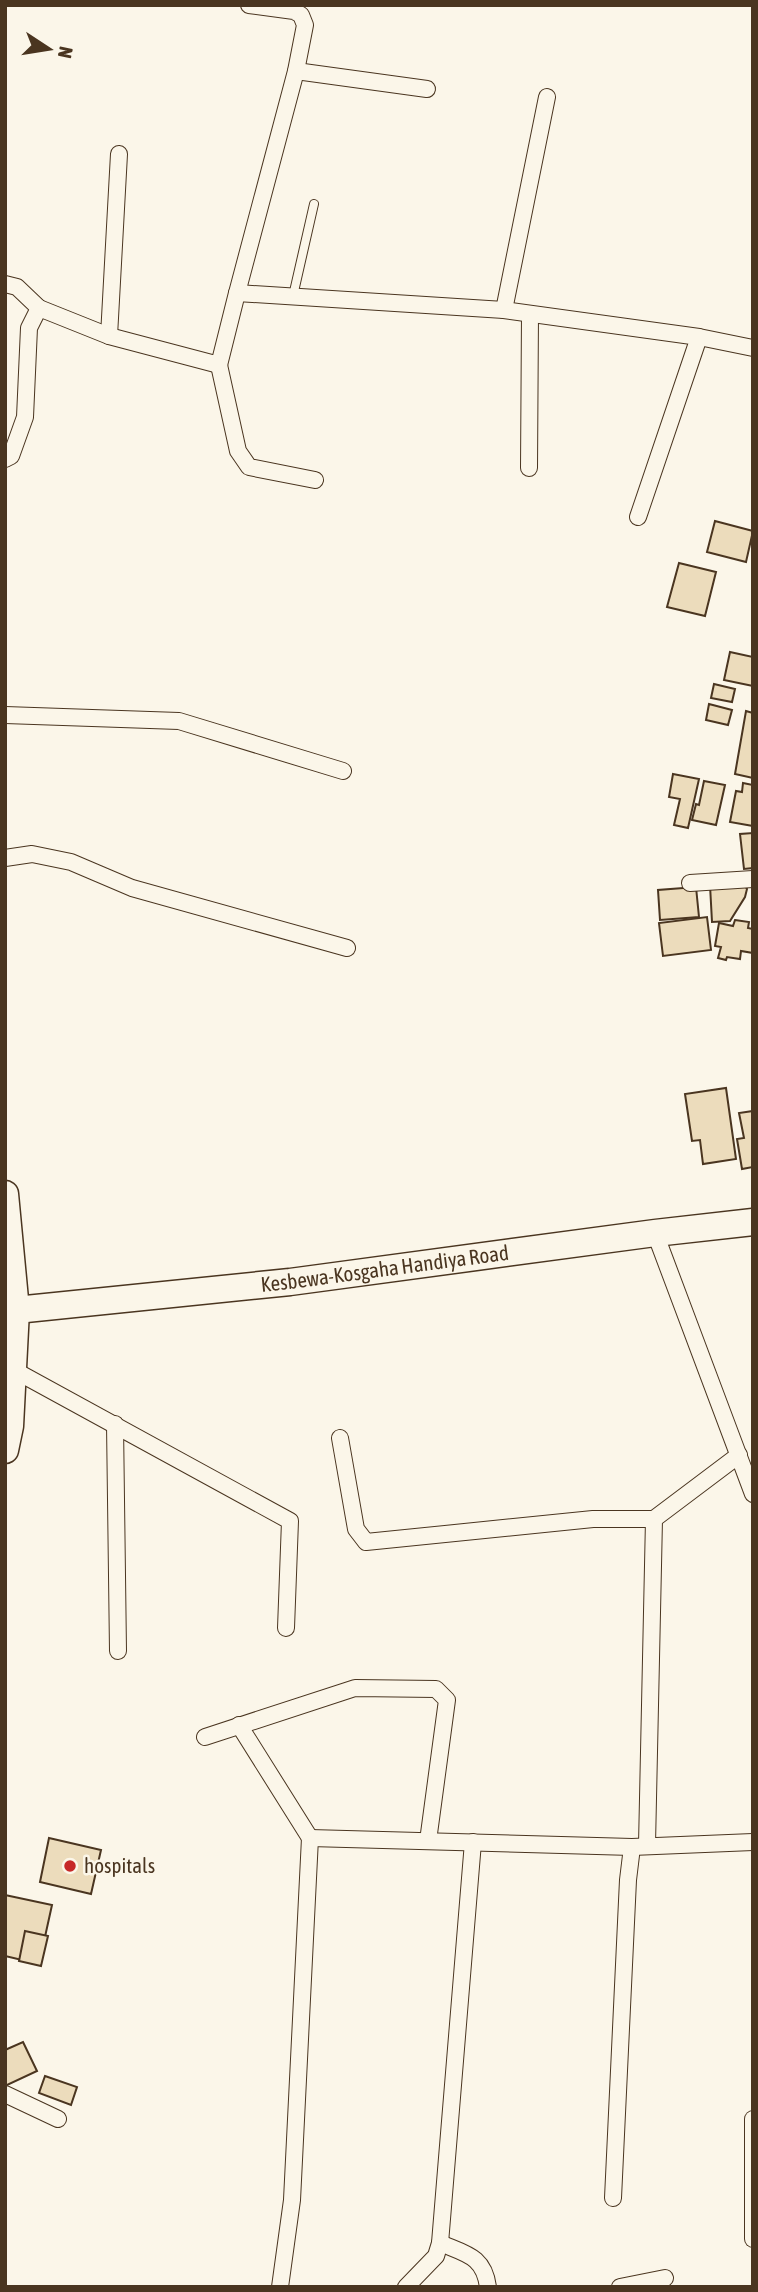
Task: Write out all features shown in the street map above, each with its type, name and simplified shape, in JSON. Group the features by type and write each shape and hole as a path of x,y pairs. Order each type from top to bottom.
{"main road":[{"path":"5,1194 9,1263 16,1310 10,1426 5,1450"},
{"name":"Kesbewa-Kosgaha Handiya Road","path":"16,1310 290,1282 753,1222"}],"street":[{"path":"249,5 294,11 301,15 306,25 219,365 238,451 243,461 249,467 315,480"},
{"path":"296,71 427,89"},
{"path":"504,310 547,97"},
{"path":"109,336 119,154"},
{"path":"5,284 17,287 39,308 109,336 219,365"},
{"path":"237,293 504,310 699,337 753,348"},
{"path":"5,459 11,456 25,416 29,328 39,308"},
{"path":"529,468 530,314"},
{"path":"638,517 699,337"},
{"path":"5,715 179,721 246,739 343,771"},
{"path":"5,858 32,854 71,862 132,888 348,948"},
{"path":"691,883 753,879"},
{"path":"655,1233 753,1494"},
{"path":"12,1369 290,1521 286,1628"},
{"path":"115,1424 118,1651"},
{"path":"340,1438 356,1529 366,1542 593,1519 654,1519 739,1455"},
{"path":"614,2198 628,1881 640,1846 654,1519"},
{"path":"205,1737 355,1688 436,1689 447,1700 428,1841"},
{"path":"239,1725 310,1838 292,2200 280,2287"},
{"path":"310,1838 640,1846 753,1842"},
{"path":"405,2287 436,2256 440,2244 473,1842"},
{"path":"5,2094 58,2119"},
{"path":"753,2119 753,2239"},
{"path":"440,2244 475,2258 486,2272 488,2287"},
{"path":"620,2287 665,2278"}],"lane":[{"path":"293,297 314,204"}],"building":[{"path":"715,521 753,531 746,562 707,552"},
{"path":"679,563 716,572 705,616 667,607"},
{"path":"730,652 753,657 753,686 724,680"},
{"path":"714,684 735,689 732,702 711,698"},
{"path":"709,704 732,710 728,725 706,720"},
{"path":"746,711 753,713 753,778 735,774"},
{"path":"673,774 699,779 688,828 674,825 680,799 669,797"},
{"path":"704,781 725,785 716,825 692,820 696,804 699,805"},
{"path":"743,783 753,785 753,826 730,822 736,791 742,792"},
{"path":"753,833 753,868 744,869 740,834"},
{"path":"743,883 747,889 745,897 730,921 712,922 710,885"},
{"path":"696,887 699,917 660,920 658,890"},
{"path":"707,917 711,950 663,956 659,923"},
{"path":"735,920 749,922 748,928 753,929 753,953 741,951 740,959 718,958 721,947 715,946 719,923 733,926"},
{"path":"726,1088 736,1159 703,1164 700,1140 692,1141 685,1094"},
{"path":"753,1111 753,1167 742,1169 737,1139 744,1138 739,1113"},
{"name":"hospitals","path":"49,1838 101,1850 91,1894 40,1882"},
{"path":"5,1895 52,1905 39,1964 5,1956"},
{"path":"25,1931 48,1936 41,1966 19,1961"},
{"path":"23,2042 37,2071 5,2086 5,2050"},
{"path":"45,2076 77,2087 71,2105 39,2093"}],"place":[{"name":"hospitals","path":"70,1866"}]}
